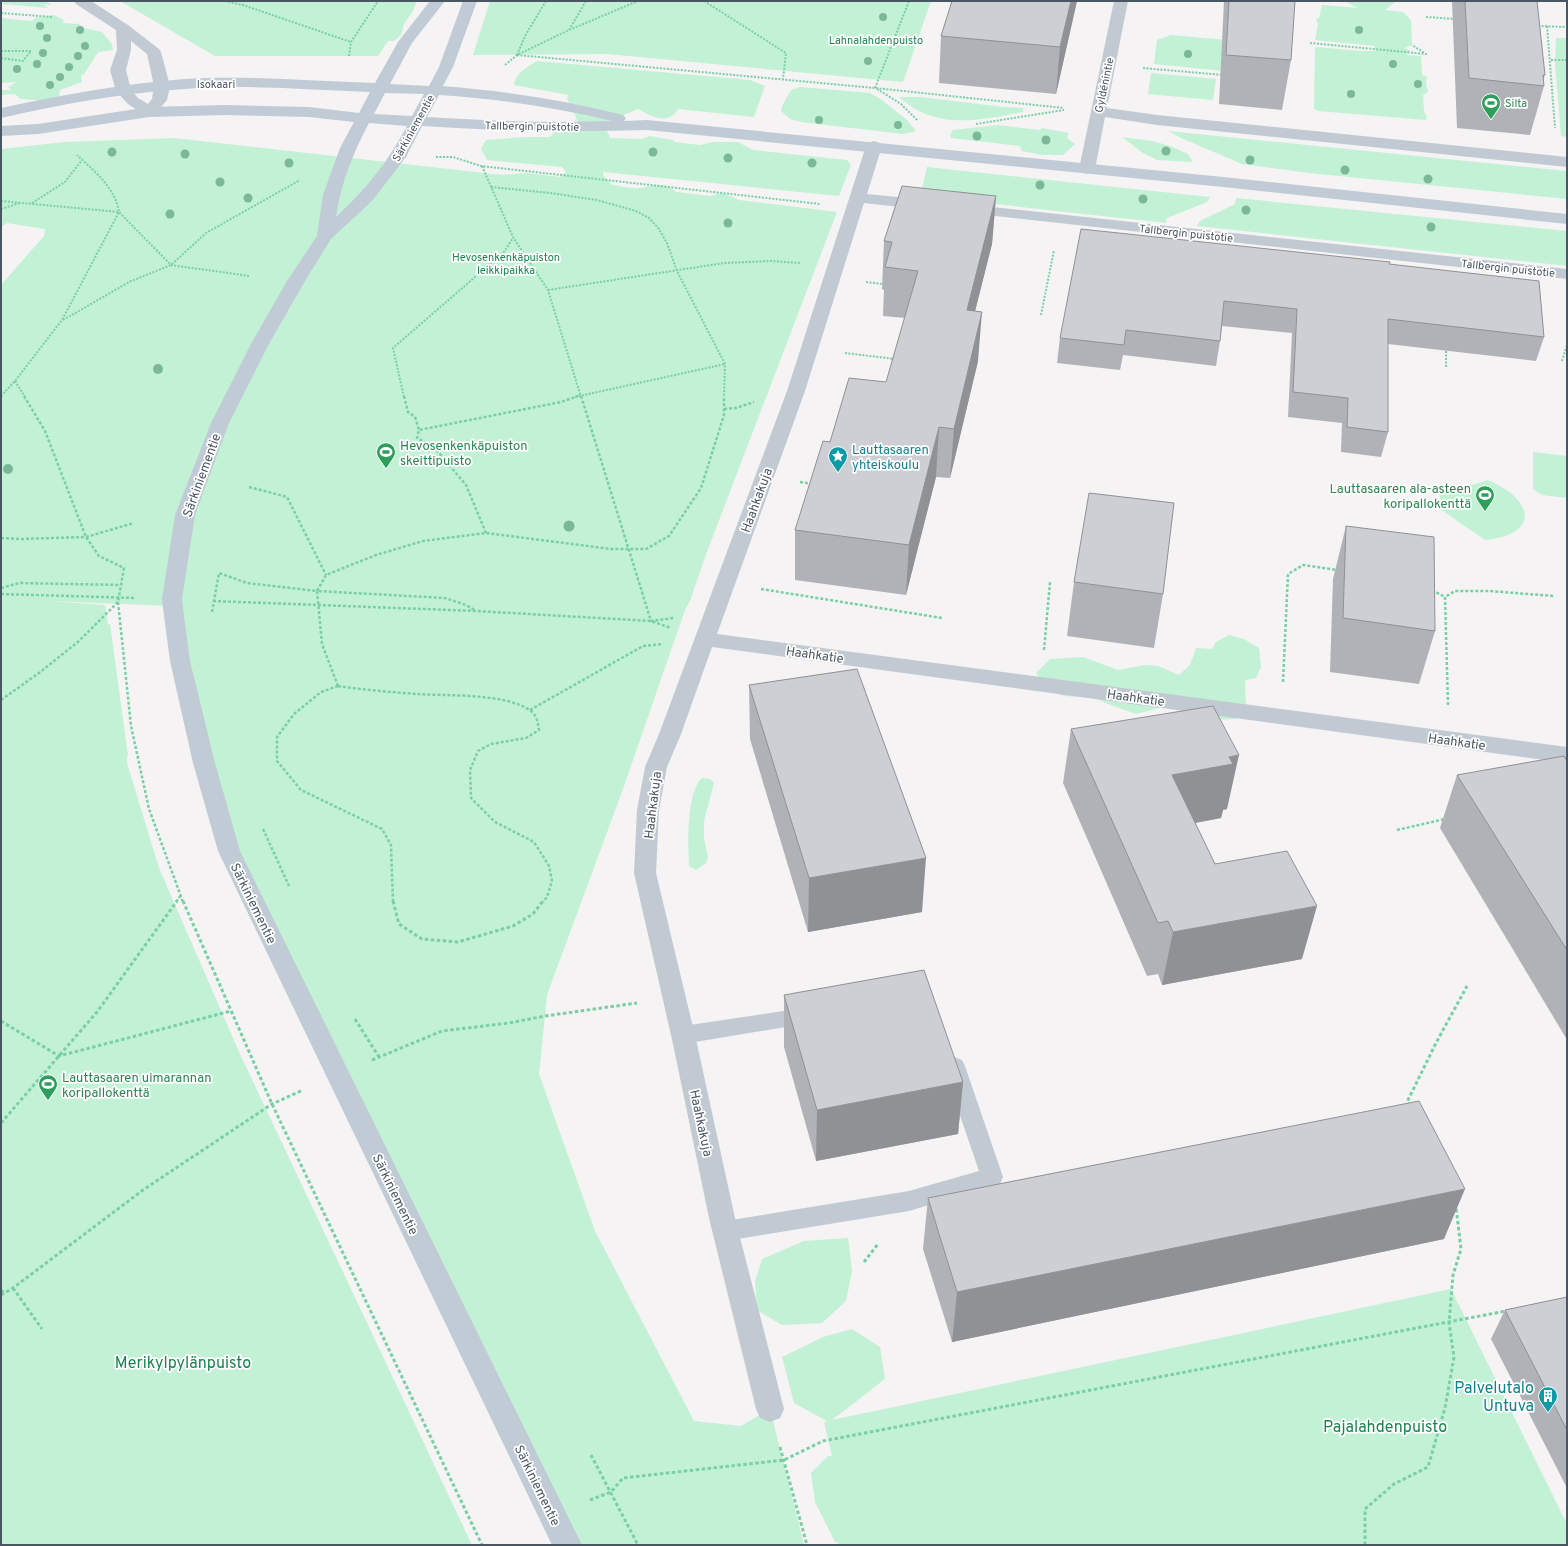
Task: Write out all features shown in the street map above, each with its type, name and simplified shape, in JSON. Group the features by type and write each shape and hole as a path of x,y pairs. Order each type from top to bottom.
{"street":[{"path":"81,1 123,28 154,52 162,86 159,100 149,112 133,101 124,91 118,70 124,50 123,28"},
{"name":"Särkiniementie","path":"325,236 331,195 348,148 405,42 438,1"},
{"name":"Särkiniementie","path":"470,1 446,67 400,154 366,198 325,236 296,281 261,342 220,423 185,515 172,599 180,661 204,762 229,850 337,1075 567,1545"},
{"name":"Gyldénintie","path":"1087,169 1122,1"},
{"name":"Isokaari","path":"1,113 41,104 162,86 260,84 433,91"},
{"name":"Tallbergin puistotie","path":"433,91 528,99 647,124 874,146 1567,219"},
{"name":"Isokaari","path":"1,131 38,130 149,112 240,110 309,112 363,118 418,121"},
{"path":"1099,111 1157,120 1562,161"},
{"name":"Tallbergin puistotie","path":"418,121 472,125 565,127 647,124"},
{"path":"857,203 874,146"},
{"name":"Tallbergin puistotie","path":"857,203 948,207 1567,274"},
{"name":"Haahkakuja","path":"770,1409 725,1231 683,1035 650,903 646,873 648,810 656,767 670,734 698,637 796,391 808,350 857,203"},
{"name":"Haahkatie","path":"698,637 1567,755"}],"lane":[{"path":"683,1035 829,1012"},
{"path":"725,1231 909,1201 992,1177 948,1049"}],"path":[{"path":"225,1 243,5 351,42"},
{"path":"349,61 348,54 351,42 378,1"},
{"path":"517,55 546,1"},
{"path":"569,30 586,1"},
{"path":"517,55 569,30 638,1"},
{"path":"704,1 786,53 783,79"},
{"path":"875,88 909,1"},
{"path":"1426,17 1463,20"},
{"path":"1532,26 1567,27"},
{"path":"1547,26 1562,161"},
{"path":"1310,43 1426,54 1412,45"},
{"path":"1,50 31,51 23,61 1,58"},
{"path":"517,55 875,88 1065,109 976,124"},
{"path":"1551,60 1567,60"},
{"path":"1136,67 1223,75"},
{"path":"875,88 901,104 917,120"},
{"path":"1,396 15,381 62,320 119,212 119,207 111,191 76,153"},
{"path":"400,154 453,158 482,166 857,203"},
{"path":"31,203 65,182 82,160"},
{"path":"482,166 513,238 548,290 651,621"},
{"path":"62,320 129,282 171,265 206,233 304,178"},
{"path":"338,686 322,644 317,591 326,575 376,555 424,541 486,533 611,549 646,549 669,536 701,488 724,415 725,364 677,271 674,258 658,228 648,218 634,209 592,199 491,187"},
{"path":"1,201 119,212 171,265 249,276"},
{"path":"1,209 22,203"},
{"path":"486,533 466,485 434,447 417,438 419,430 415,417 408,412 393,348 504,252 513,238"},
{"path":"1041,315 1045,289 1055,246"},
{"path":"548,290 724,263 771,261 809,263 836,268"},
{"path":"1562,361 1567,345"},
{"path":"808,350 899,359"},
{"path":"1446,351 1446,367"},
{"path":"419,430 561,402 580,395 725,364"},
{"path":"15,381 45,431 86,537 99,556 124,568 118,602 132,733 149,809 181,895 272,1104 482,1545"},
{"path":"724,409 736,408 760,400"},
{"path":"795,482 819,485"},
{"path":"249,487 287,497 326,575"},
{"path":"1,538 86,537 134,523"},
{"path":"1280,717 1288,574 1303,566 1341,571"},
{"path":"212,615 219,573 247,583 317,591 386,596 445,598 468,604 476,611"},
{"path":"1041,684 1050,582"},
{"path":"1,588 19,583 120,585"},
{"path":"1428,588 1445,597"},
{"path":"760,589 942,618"},
{"path":"1445,597 1455,591 1489,591 1554,596"},
{"path":"1,594 143,598"},
{"path":"1445,597 1448,718 1450,740"},
{"path":"212,601 476,611 651,621 698,637"},
{"path":"1,700 3,697 39,673 79,641 118,602"},
{"path":"530,710 643,646 698,637"},
{"path":"338,686 372,691 486,698 508,702 530,710 538,719 539,730 526,738 491,744 478,750 470,770 471,798 495,822 534,842 548,866 552,881 547,897 533,914 513,926 458,942 422,939 399,924 392,897 391,845 382,829 301,790 277,761 277,738 294,714 321,692 338,686"},
{"path":"1397,830 1451,818"},
{"path":"260,822 293,893"},
{"path":"1,1122 97,1012 181,895"},
{"path":"1411,1108 1407,1102 1436,1043 1467,986"},
{"path":"1,1290 2,1294 13,1288 143,1190 272,1104 337,1075 442,1031 509,1023 545,1016 674,998"},
{"path":"1,1021 59,1056 231,1011"},
{"path":"355,1019 379,1057"},
{"path":"1365,1545 1365,1509 1379,1495 1404,1477 1428,1467 1445,1408 1454,1357 1449,1322 1453,1275 1461,1249 1456,1203"},
{"path":"13,1288 42,1329"},
{"path":"553,1516 611,1492 622,1478 784,1460 823,1442 1509,1311"},
{"path":"770,1409 807,1545"},
{"path":"591,1455 638,1545"}],"green space":[{"path":"1,1 45,1 52,5 43,4 48,8 2,4 4,2"},
{"path":"120,1 417,1 413,11 404,24 401,35 394,41 388,41 378,56 215,56"},
{"name":"Lahnalahdenpuisto","path":"490,1 931,1 903,82 607,54 473,55"},
{"path":"1344,1 1395,1 1385,10 1403,12 1411,20 1412,45 1404,48 1410,50 1407,55 1421,56 1422,75 1427,77 1426,83 1428,92 1423,95 1424,112 1427,116 1426,120 1318,111 1314,109 1315,47 1376,51 1375,46 1315,40 1318,24 1316,19 1319,18 1322,5 1358,8"},
{"path":"54,15 64,20 63,23 79,24 84,28 102,32 112,44 113,50 98,52 84,74 81,76 82,82 60,90 59,97 49,101 20,99 15,94 1,95 1,90 12,90 8,87 17,82 1,83 1,18 32,21 35,18"},
{"path":"1171,35 1227,40 1223,71 1154,64 1157,40"},
{"path":"1556,38 1567,38 1567,137 1561,136 1555,64"},
{"path":"537,61 750,80 765,86 754,117 678,109 669,117 659,118 638,109 604,123 610,138 642,139 650,136 673,140 674,142 700,145 713,142 738,142 753,150 847,160 851,165 839,196 603,172 603,175 612,185 637,188 662,185 671,188 676,192 710,196 723,193 739,200 837,212 705,557 690,601 685,610 623,789 547,995 539,1074 595,1231 694,1421 741,1426 770,1409 804,1545 573,1545 233,849 171,606 48,601 105,605 108,624 110,624 128,756 127,763 159,868 240,1054 472,1545 1,1545 1,285 44,236 45,229 7,223 1,227 1,149 65,142 174,138 502,175 526,173 560,177 566,172 562,167 487,160 481,149 486,140 550,137 556,130 578,122 567,98 569,95 514,85 515,80 520,73"},
{"path":"1151,73 1216,79 1213,100 1148,94"},
{"path":"800,87 870,93 882,100 907,120 916,131 903,134 801,122 790,119 781,111 782,106 791,90"},
{"path":"899,97 920,97 1023,108 1023,112 974,120 943,119 928,115 913,108"},
{"path":"997,125 1040,130 1042,128 1069,133 1067,138 1075,144 1063,155 1042,155 1022,151 1020,146 951,138 950,135 953,130"},
{"path":"1168,131 1567,171 1567,199 1309,173 1242,164"},
{"path":"1122,137 1152,141 1170,146 1188,154 1193,162 1157,160 1143,153"},
{"path":"927,167 1210,197 1207,202 1167,218 1166,223 922,196 921,194"},
{"path":"1236,198 1567,231 1567,266 1197,226 1200,221 1235,204"},
{"path":"1533,452 1567,456 1567,498 1542,495 1533,489"},
{"name":"Lauttasaaren ala-asteen koripallokenttä","path":"1488,480 1503,488 1515,497 1522,506 1525,515 1523,523 1516,531 1485,540 1440,509 1440,495"},
{"path":"1229,635 1244,639 1259,648 1261,667 1256,678 1245,680 1246,707 1236,719 1209,720 1178,698 1159,708 1136,714 1095,698 1064,696 1049,691 1036,673 1050,659 1083,657 1118,670 1145,665 1158,666 1179,675 1190,665 1196,648 1212,649 1216,642"},
{"path":"702,778 710,779 714,783 704,821 704,839 708,857 706,863 696,870 689,866 689,820 693,795"},
{"path":"848,1238 852,1271 846,1301 822,1323 782,1325 757,1310 755,1281 762,1259 804,1241"},
{"name":"Pajalahdenpuisto","path":"1451,1289 1567,1524 1567,1545 843,1545 835,1542 815,1502 811,1473 828,1456 832,1456 824,1422 827,1421 794,1403 782,1357 823,1337 852,1329 880,1347 885,1379 832,1420"}],"building":[{"path":"952,1 1071,1 1060,47 941,36"},
{"path":"1229,1 1295,1 1291,60 1226,55"},
{"path":"1465,1 1537,1 1545,75 1543,75 1544,86 1469,78"},
{"path":"902,186 996,196 967,310 982,312 954,429 939,427 909,545 795,530 823,441 830,442 849,378 886,382 918,271 885,267 892,242 884,241"},
{"path":"1081,229 1390,262 1389,264 1539,281 1544,337 1388,319 1388,432 1347,427 1348,398 1293,392 1297,309 1224,301 1220,341 1126,330 1124,345 1060,338"},
{"path":"1089,493 1174,503 1163,594 1074,582"},
{"path":"1346,526 1434,537 1435,631 1343,618"},
{"path":"857,669 926,858 809,878 749,685"},
{"path":"1213,706 1239,755 1229,757 1233,764 1172,775 1215,864 1287,851 1317,906 1173,932 1168,921 1158,923 1071,729"},
{"path":"1564,756 1567,761 1567,950 1457,775"},
{"path":"924,970 963,1082 817,1110 784,995"},
{"path":"1419,1101 1465,1189 957,1292 928,1198"},
{"path":"1567,1297 1567,1430 1505,1310"}],"place":[{"name":"Silta","path":"1491,120"},
{"name":"Hevosenkenkäpuiston skeittipuisto","path":"386,469"},
{"name":"Lauttasaaren yhteiskoulu","path":"838,473"},
{"name":"Lauttasaaren ala-asteen koripallokenttä","path":"1485,512"},
{"name":"Lauttasaaren uimarannan koripallokenttä","path":"48,1101"},
{"name":"Palvelutalo Untuva","path":"1548,1413"}],"park label":[{"name":"Hevosenkenkäpuiston leikkipaikka","path":"506,263"},
{"name":"Merikylpylänpuisto","path":"183,1362"}]}
